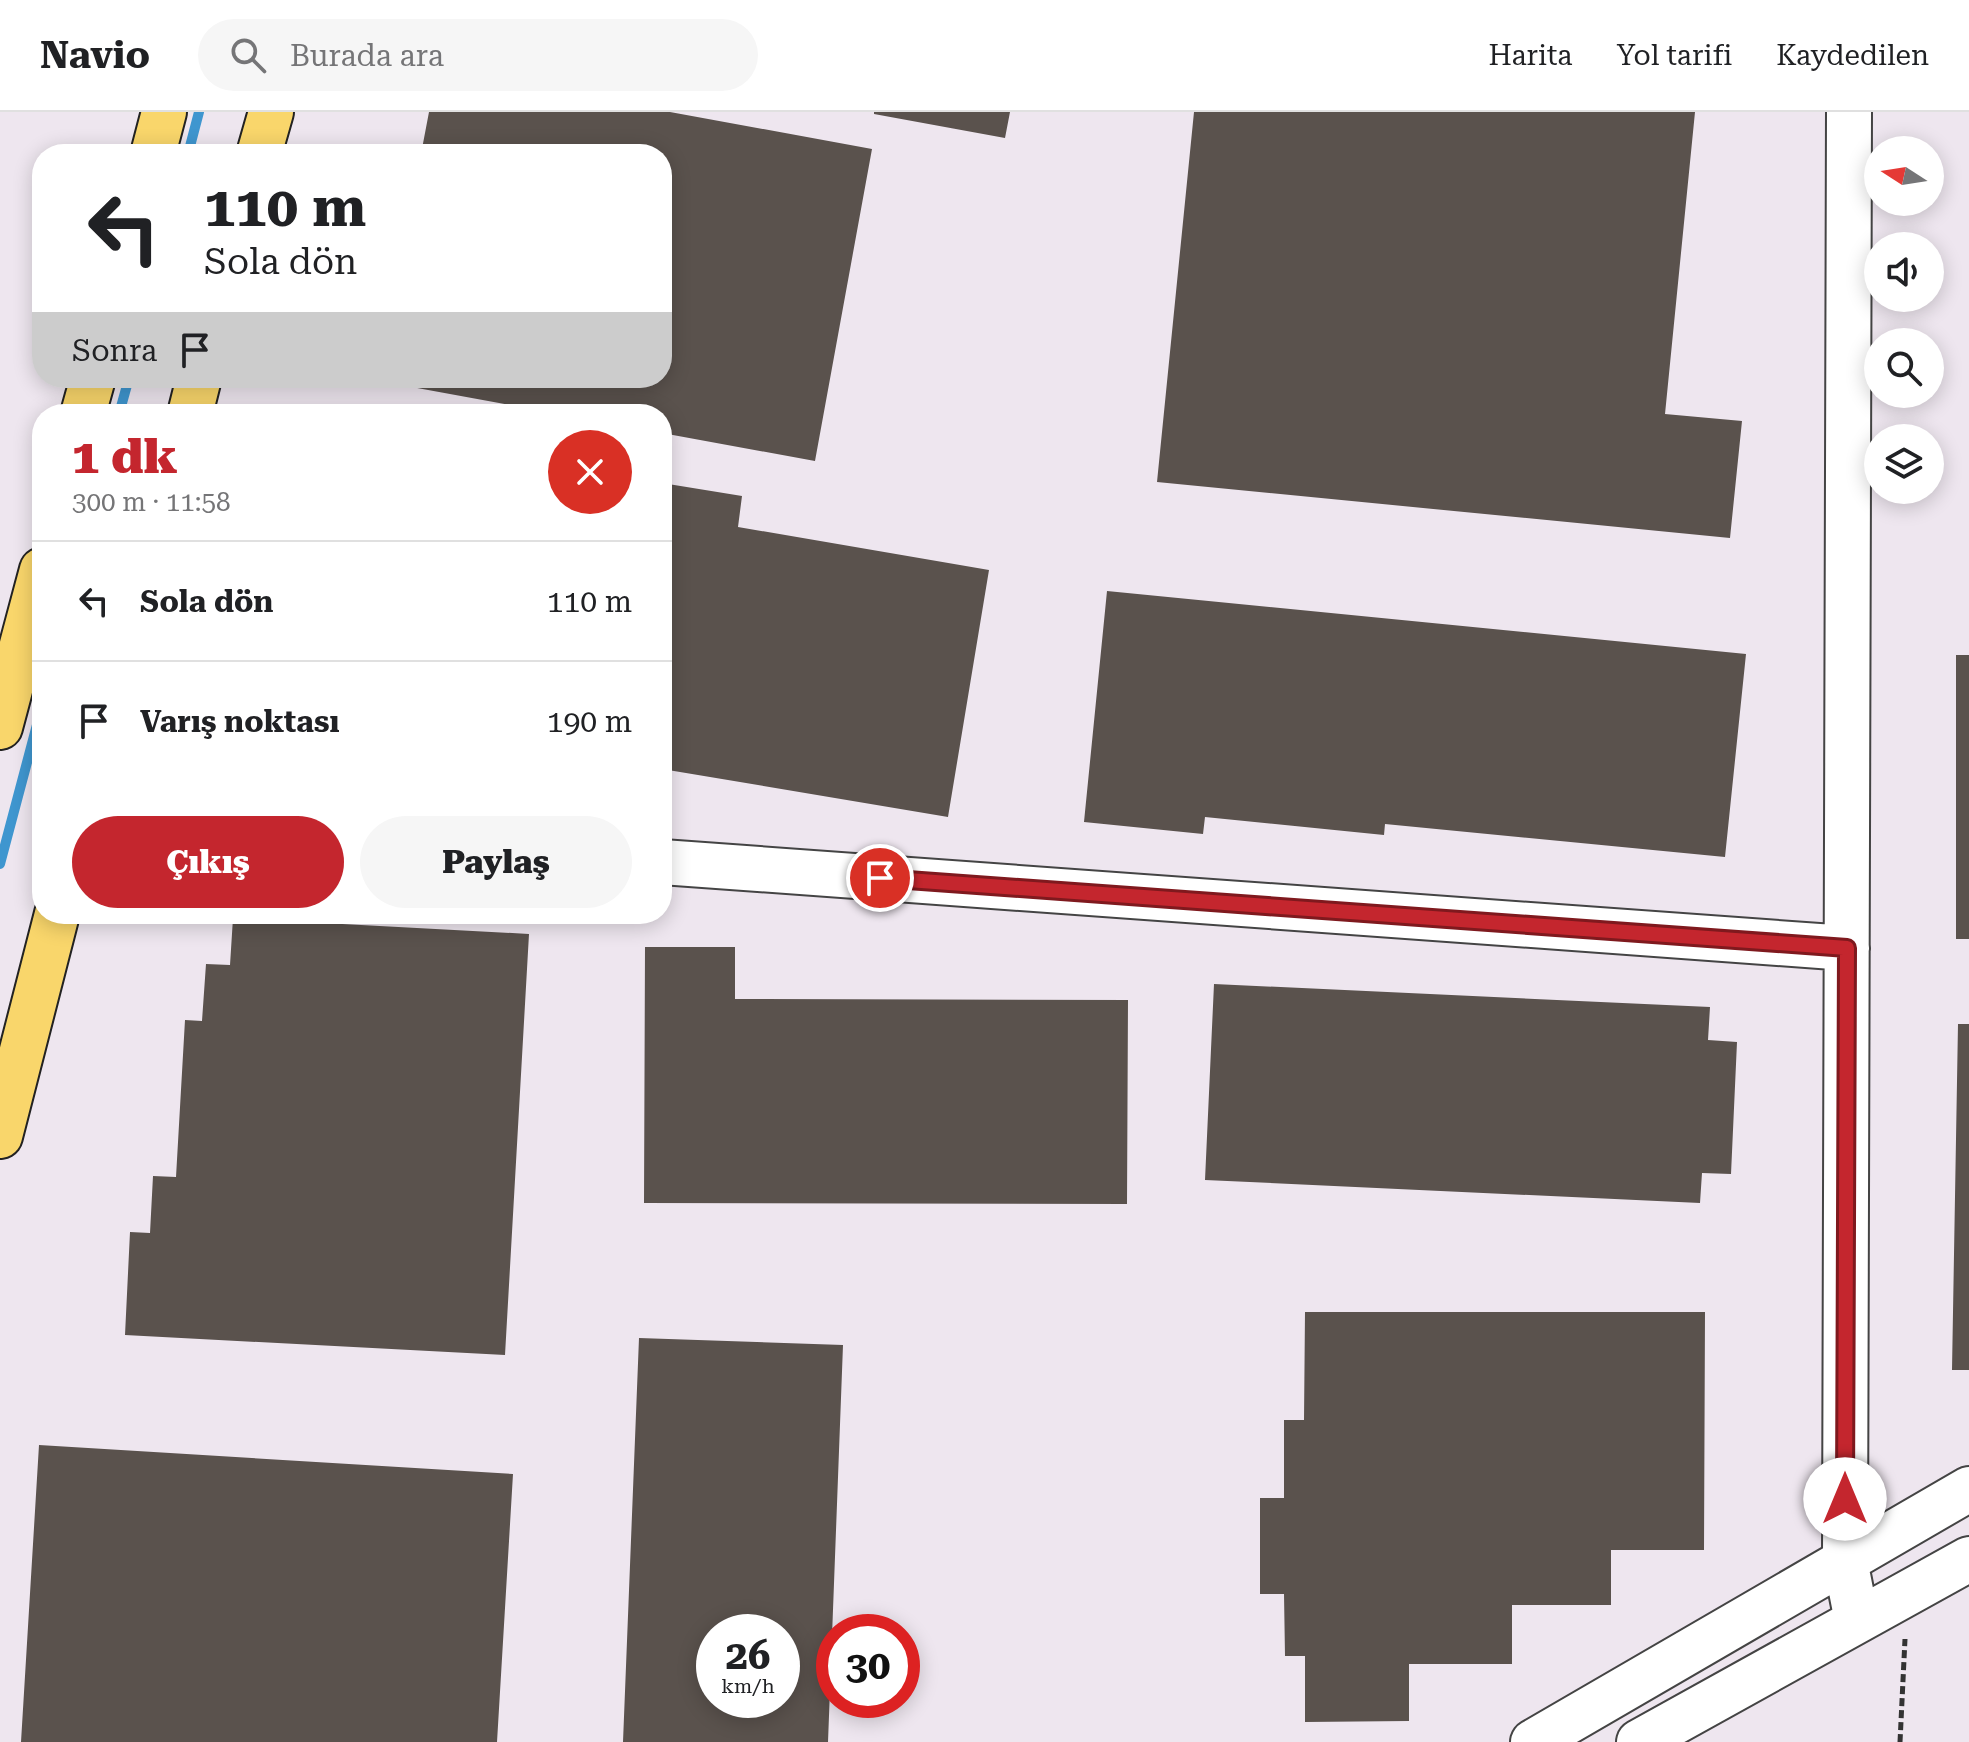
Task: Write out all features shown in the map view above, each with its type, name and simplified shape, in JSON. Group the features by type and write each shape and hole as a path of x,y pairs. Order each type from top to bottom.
{"main road":[{"path":"156,144 164,112"},
{"path":"262,144 271,112"},
{"path":"0,727 32,607"},
{"path":"0,1136 54,924"}],"street":[{"path":"1849,112 1845,1560 1857,1621"},
{"path":"672,863 1847,948"},
{"path":"1533,1742 1969,1489"},
{"path":"1639,1742 1969,1559"}],"path":[{"path":"1900,1742 1908,1593"}],"shaded area":[{"path":"0,112 1969,112 1969,1742 0,1742"}],"building":[{"path":"429,112 670,112 872,149 815,461 672,435 672,404 504,404 417,388 672,388 672,144 423,144"},
{"path":"874,112 1010,112 1005,138"},
{"path":"1194,112 1695,112 1665,414 1742,421 1730,538 1157,482"},
{"path":"672,485 742,496 738,527 989,570 948,817 672,771"},
{"path":"1107,591 1746,654 1725,857 1385,824 1384,835 1205,817 1203,834 1084,822"},
{"path":"1956,655 1969,655 1969,939 1956,939"},
{"path":"233,924 344,924 529,934 505,1355 125,1335 130,1232 150,1233 153,1176 176,1177 185,1020 202,1021 206,964 230,965"},
{"path":"645,947 735,947 735,999 1128,1000 1127,1204 644,1203"},
{"path":"1214,984 1710,1007 1708,1040 1737,1042 1731,1174 1702,1173 1700,1203 1205,1180"},
{"path":"1958,1024 1969,1024 1969,1370 1952,1370"},
{"path":"1305,1312 1705,1312 1704,1550 1611,1550 1611,1605 1512,1605 1512,1664 1409,1664 1409,1721 1305,1722 1305,1656 1285,1656 1284,1594 1260,1594 1260,1498 1284,1498 1284,1420 1304,1420"},
{"path":"639,1338 843,1345 833,1614 816,1614 816,1718 829,1718 828,1742 623,1742"},
{"path":"39,1445 513,1474 497,1742 21,1742"}],"waterway":[{"path":"191,144 199,112"},
{"path":"122,404 126,388"},
{"path":"0,864 32,744"}],"route":[{"path":"880,878 1847,948 1845,1499"}]}
